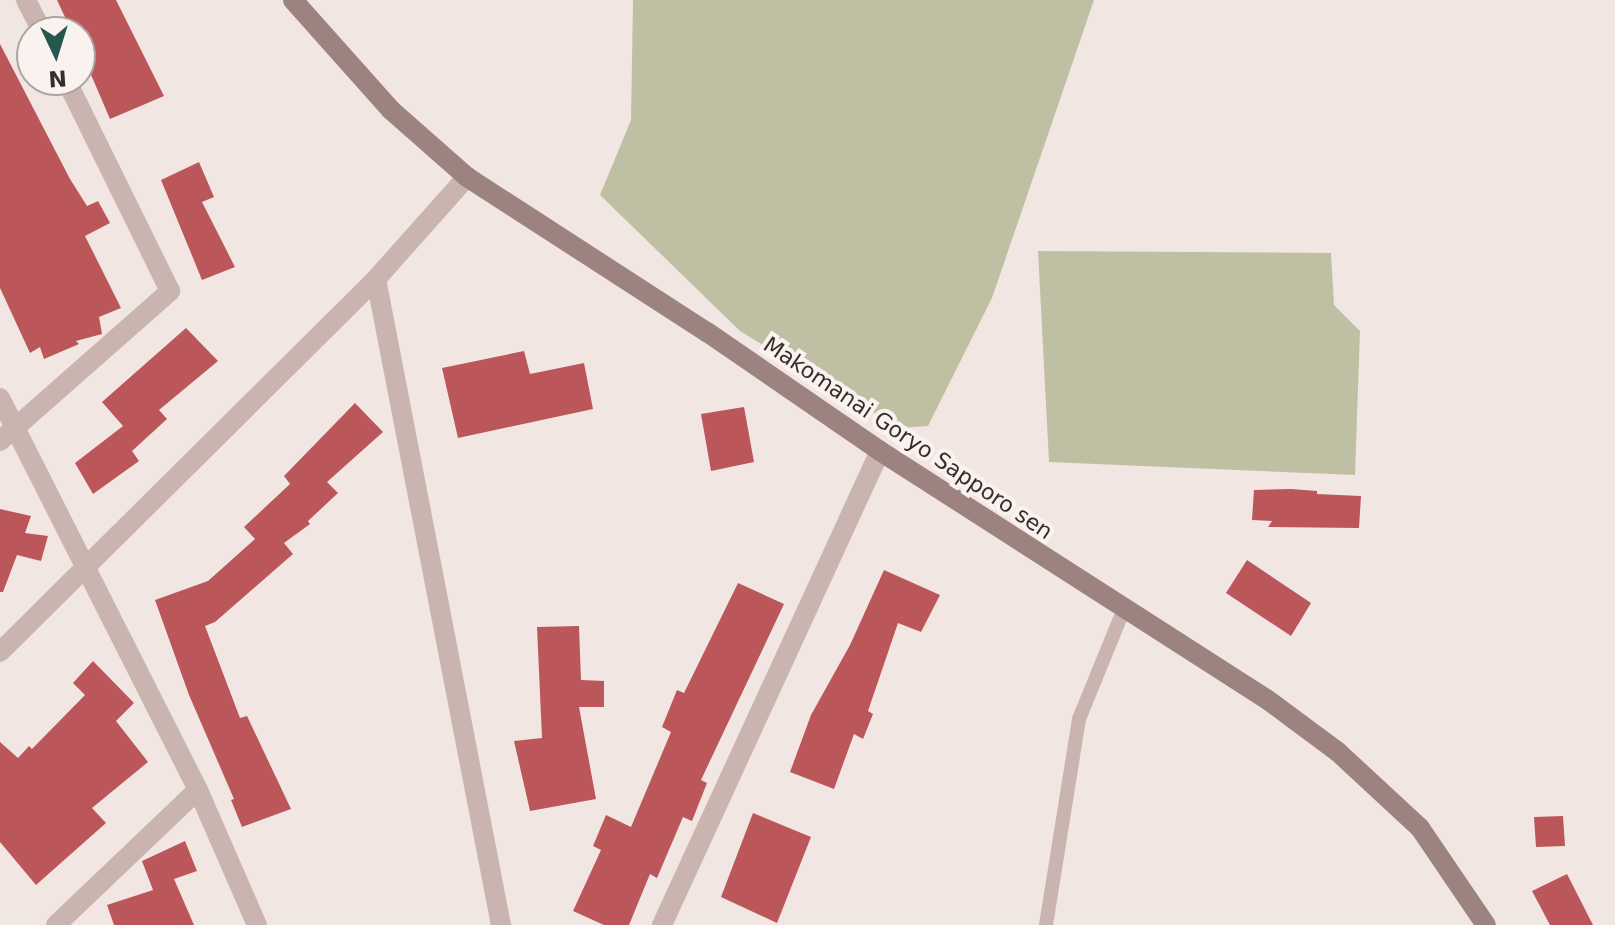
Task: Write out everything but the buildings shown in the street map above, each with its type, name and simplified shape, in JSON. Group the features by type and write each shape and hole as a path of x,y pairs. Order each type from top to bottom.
{"main road":[{"name":"Makomanai Goryo Sapporo sen","path":"293,0 391,110 467,177 707,332 880,451 1268,700 1338,752 1420,828 1486,925"}],"street":[{"path":"0,441 14,425 170,291 74,96"},
{"path":"0,652 83,566 376,279 467,177"},
{"path":"376,279 501,925"},
{"path":"0,398 198,790 257,925"},
{"path":"662,925 880,451"},
{"path":"56,925 198,790"}],"lane":[{"path":"1046,925 1079,719 1124,609"}],"green space":[{"path":"633,0 1094,0 992,298 928,426 899,428 740,331 600,195 631,120"},
{"path":"1038,251 1331,253 1334,305 1360,331 1355,475 1049,462"}]}
